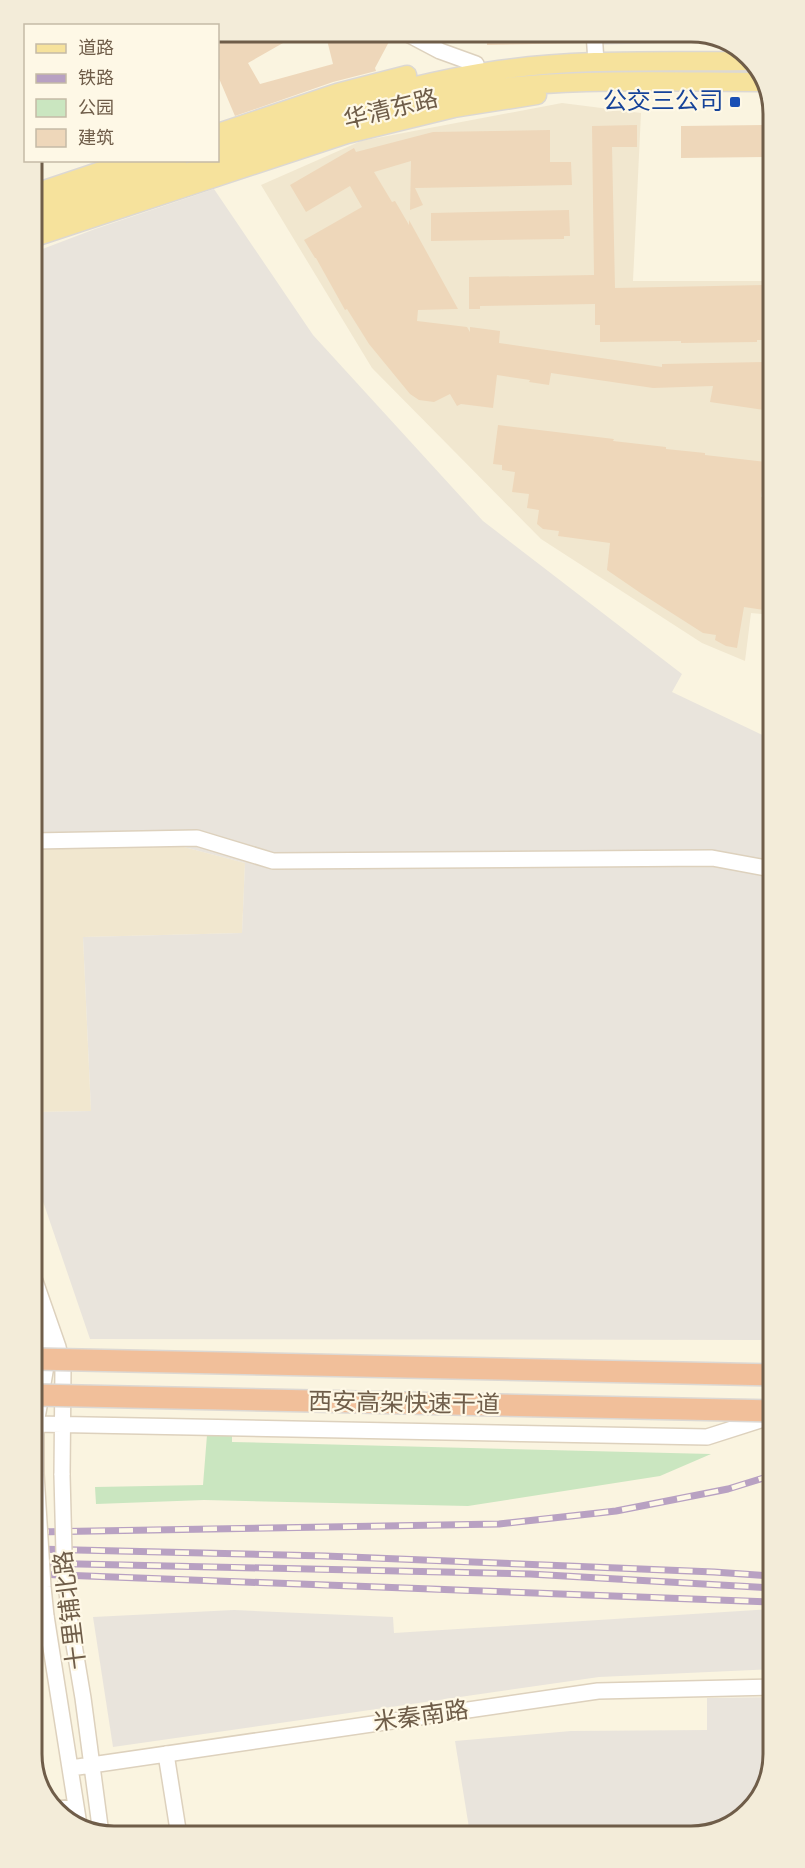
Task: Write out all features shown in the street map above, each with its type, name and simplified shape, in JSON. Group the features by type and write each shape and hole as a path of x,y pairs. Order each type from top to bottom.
{"highway":[{"name":"西安高架快速干道","path":"42,1359 763,1375"},
{"name":"西安高架快速干道","path":"42,1395 763,1411"}],"main road":[{"path":"219,133 366,84 430,70 558,54 596,59"},
{"name":"华清东路","path":"219,147 335,107 410,87 500,70 596,59 665,62 740,61"},
{"name":"华清东路","path":"42,222 291,138 393,107 467,92 507,87 620,83 755,82"},
{"path":"42,235 347,134 387,123 454,108 620,83"},
{"path":"42,191 128,162"},
{"path":"42,205 172,162"}],"street":[{"path":"423,42 476,64"},
{"path":"595,42 596,59"},
{"path":"42,841 197,838 273,861 712,858 763,868"},
{"name":"十里铺北路","path":"42,1303 63,1368 63,1545 69,1615 100,1825"},
{"name":"十里铺北路","path":"42,1344 46,1366 42,1396"},
{"path":"42,1424 707,1437 763,1419"},
{"name":"十里铺北路","path":"42,1572 46,1616 77,1816"},
{"name":"米秦南路","path":"71,1768 598,1691 763,1687"},
{"path":"166,1754 177,1826"},
{"path":"66,1808 76,1807"}],"shaded area":[{"path":"595,42 690,42 595,45"},
{"path":"562,103 641,113 633,281 763,281 763,614 751,613 745,661 702,643 541,539 372,368 261,185 361,141"},
{"path":"214,189 313,335 483,521 682,674 672,692 763,735 763,1340 90,1339 42,1198 42,1112 91,1111 83,937 242,933 245,863 184,847 42,845 42,249"},
{"path":"42,845 184,847 245,863 242,933 83,937 91,1111 42,1112"},
{"path":"234,1610 393,1617 394,1633 763,1610 763,1669 599,1677 113,1747 93,1617"},
{"path":"763,1697 762,1768 756,1786 748,1798 723,1819 705,1825 691,1826 469,1826 455,1741 571,1731 707,1730 707,1698"}],"green space":[{"path":"207,1435 232,1435 232,1442 711,1454 660,1476 468,1506 204,1500 96,1504 95,1487 203,1485"}],"building":[{"path":"219,42 282,42 248,63 260,84 333,64 328,42 389,42 375,68 376,71 333,82 235,116 219,78"},
{"path":"487,42 585,43 487,45"},
{"path":"637,125 637,147 612,147 615,288 763,285 763,340 681,343 681,341 600,342 600,325 595,325 595,304 480,306 480,309 469,309 469,277 594,275 592,126"},
{"path":"763,125 763,157 681,158 681,126"},
{"path":"550,130 550,162 571,162 572,185 415,188 423,205 410,210 411,161 374,172 409,225 409,220 458,309 418,310 417,321 467,327 470,332 470,327 500,331 499,343 662,367 662,364 763,362 763,410 710,402 713,386 653,388 551,373 549,385 497,375 493,408 461,404 457,406 450,394 434,402 419,400 410,394 369,344 347,309 345,310 304,240 362,207 350,186 306,212 290,185 354,148 356,152 433,132"},
{"path":"569,210 570,236 564,236 564,239 431,241 431,213"},
{"path":"498,425 614,439 613,441 763,462 761,497 763,497 763,610 744,607 737,648 726,646 715,640 716,635 703,633 607,570 610,543 558,536 559,531 543,529 537,524 539,510 527,508 529,494 512,492 515,472 502,470 502,465 493,464"}],"railway":[{"path":"42,1532 499,1524 616,1511 728,1489 763,1478"},
{"path":"42,1549 325,1556 763,1575"},
{"path":"42,1563 530,1574 763,1587"},
{"path":"42,1574 763,1602"}],"place":[{"name":"公交三公司","path":"735,102"}]}
